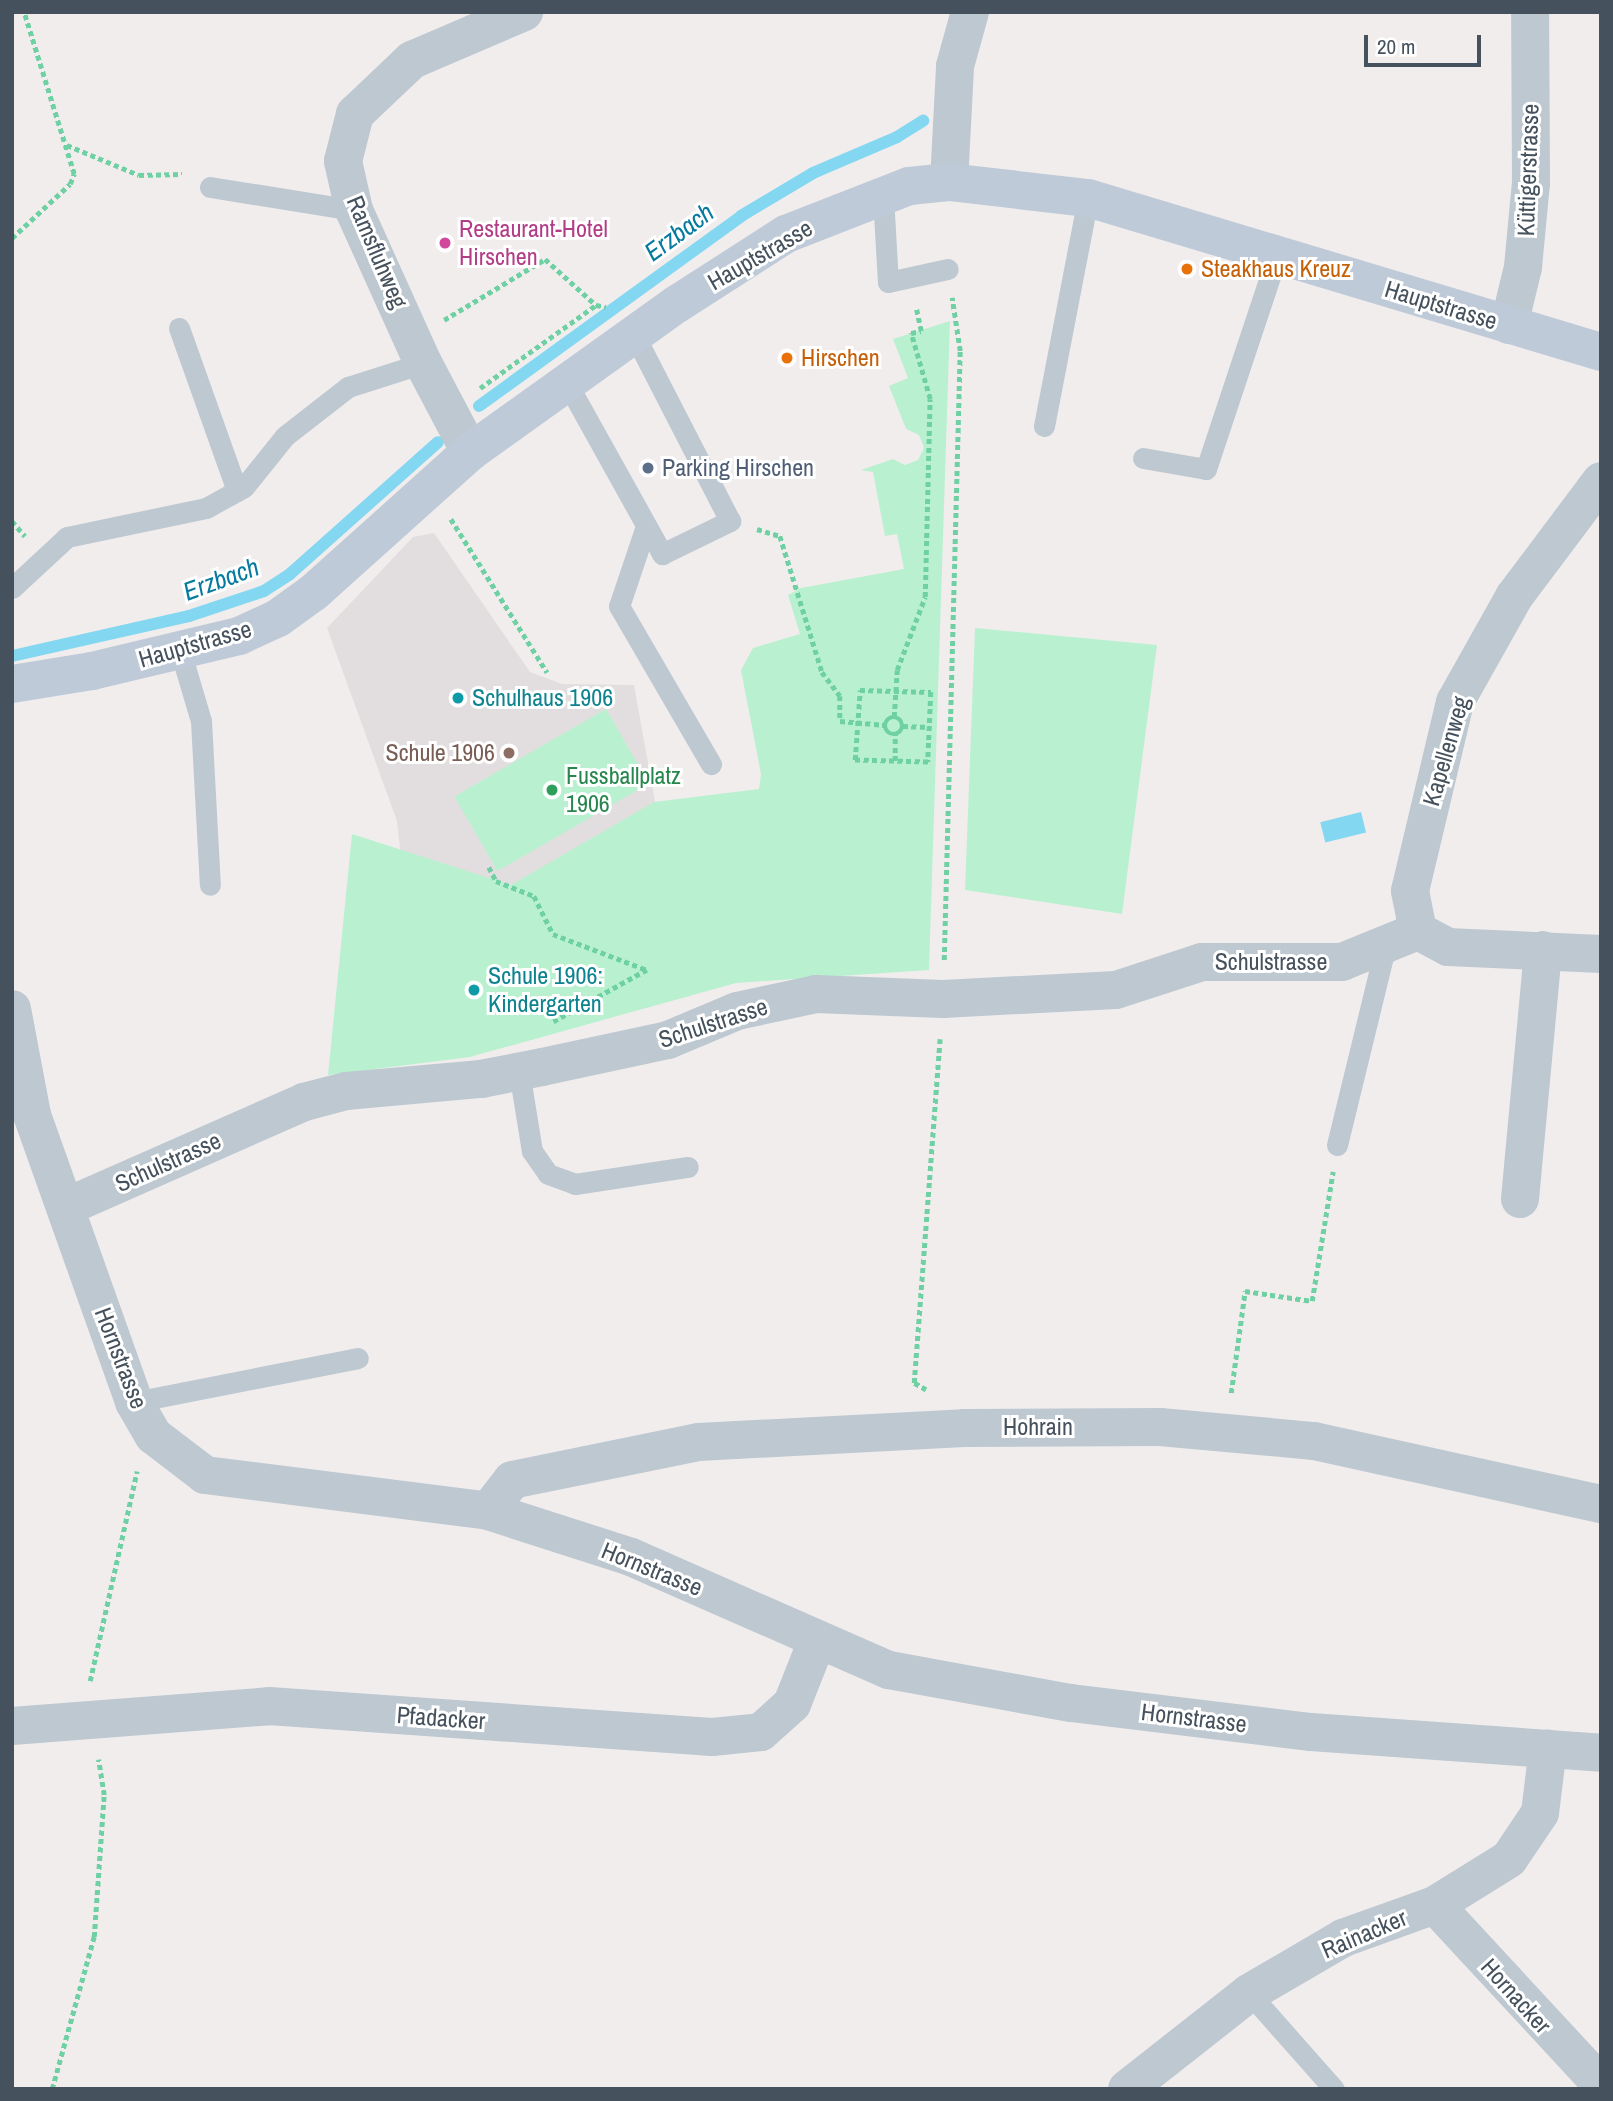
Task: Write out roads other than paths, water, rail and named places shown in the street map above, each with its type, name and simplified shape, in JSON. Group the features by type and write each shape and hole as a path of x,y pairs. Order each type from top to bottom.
{"main road":[{"name":"Hauptstrasse","path":"12,684 239,636 278,618 314,592 470,452 634,334 786,234 909,186 949,182 1088,198 1601,352"}],"street":[{"name":"Ramsfluhweg","path":"470,452 417,348 354,210 343,161 355,114 412,60 524,12"},
{"path":"949,182 955,66 970,12"},
{"name":"Küttigerstrasse","path":"1509,326 1523,267 1531,183 1531,12"},
{"name":"Kapellenweg","path":"1418,931 1410,891 1455,702 1514,597 1601,481"},
{"path":"1418,931 1448,947 1601,954"},
{"name":"Schulstrasse","path":"66,1207 304,1102 346,1091 530,1069 668,1040 737,1011 816,994 943,999 1115,990 1202,962 1342,962 1418,931"},
{"path":"1520,1199 1543,950"},
{"name":"Hornstrasse","path":"12,1009 22,1125 66,1207 134,1402 154,1436 205,1475 488,1511 631,1557 817,1641 889,1670 1071,1703 1311,1732 1601,1753"},
{"name":"Hohrain","path":"488,1511 512,1480 699,1442 964,1428 1160,1427 1314,1441 1601,1504"},
{"name":"Pfadacker","path":"12,1726 269,1706 712,1737 761,1732 792,1704 817,1641"},
{"name":"Rainacker","path":"1127,2089 1249,1993 1343,1938 1435,1905 1509,1859 1540,1813 1548,1748"},
{"name":"Hornacker","path":"1435,1905 1601,2084"}],"lane":[{"path":"210,187 354,210"},
{"path":"883,196 888,282 948,269"},
{"path":"1044,426 1088,198"},
{"path":"1143,458 1206,469 1277,255"},
{"path":"179,328 237,491"},
{"path":"567,383 662,554 730,521 634,334"},
{"path":"12,588 67,537 206,508 237,491 285,436 348,387 417,348"},
{"path":"646,526 620,606 711,764"},
{"path":"180,650 201,721 209,885"},
{"path":"1337,1146 1386,944 1418,931"},
{"path":"530,1069 532,1152 548,1174 575,1184 688,1167"},
{"path":"134,1402 358,1358"},
{"path":"1249,1993 1334,2089"}],"water":[{"path":"1361,812 1366,832 1325,843 1320,822"}],"waterway":[{"name":"Erzbach","path":"479,406 741,216 813,173 897,137 923,121"},
{"name":"Erzbach","path":"12,656 189,616 264,591 290,574 438,442"}],"place":[{"name":"Restaurant-Hotel Hirschen","path":"445,243"},
{"name":"Steakhaus Kreuz","path":"1187,269"},
{"name":"Hirschen","path":"787,358"},
{"name":"Parking Hirschen","path":"648,468"},
{"name":"Schulhaus 1906","path":"458,698"},
{"name":"Schule 1906","path":"509,753"},
{"name":"Fussballplatz 1906","path":"552,790"},
{"name":"Schule 1906: Kindergarten","path":"474,990"}]}
